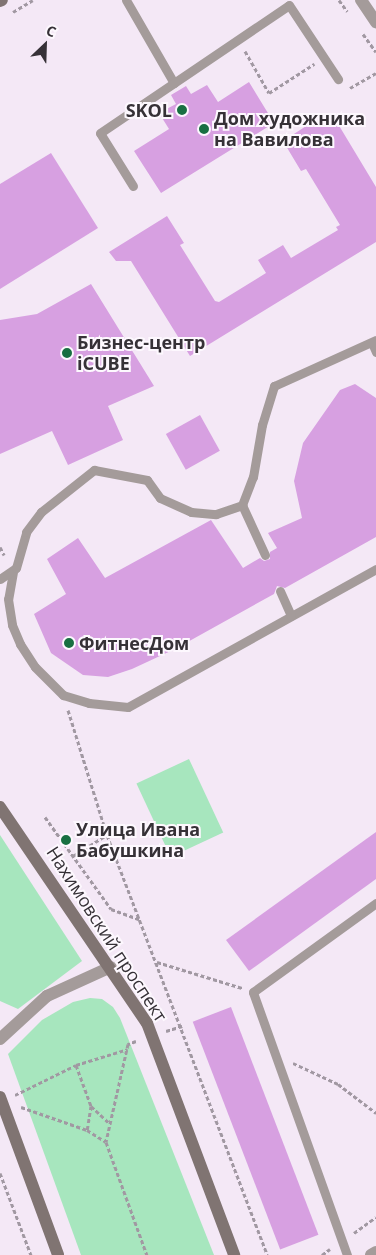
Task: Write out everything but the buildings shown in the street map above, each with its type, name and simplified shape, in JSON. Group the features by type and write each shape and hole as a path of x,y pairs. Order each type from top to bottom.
{"main road":[{"name":"Нахимовский проспект","path":"0,807 147,1022 234,1255"},
{"path":"1,1099 58,1255"}],"street":[{"path":"361,0 376,22"},
{"path":"0,1039 47,996 111,967"},
{"path":"371,1255 376,1252"}],"lane":[{"path":"126,0 174,83"},
{"path":"133,186 100,133 289,5 338,79"},
{"path":"264,555 242,505 252,477 262,425 274,386 374,342 376,352"},
{"path":"242,505 216,514 191,512 160,498 147,480 94,470 41,512 26,532 13,572 8,598 20,644 35,667 63,695 89,703 128,707 376,569"},
{"path":"0,579 13,572"},
{"path":"280,591 291,616"},
{"path":"348,1255 253,992 376,903"}],"path":[{"path":"238,40 270,93 324,58"},
{"path":"338,79 346,90 376,73"},
{"path":"63,695 107,836 267,1255"},
{"path":"44,817 111,909 140,919"},
{"path":"73,856 107,836"},
{"path":"156,962 253,992"},
{"path":"128,1044 106,1142 147,1255"},
{"path":"1,1099 76,1065 128,1049"},
{"path":"276,1055 338,1084 376,1113"},
{"path":"76,1065 92,1106 110,1123"},
{"path":"1,1099 87,1130 106,1142"},
{"path":"87,1130 92,1106"},
{"path":"0,1173 31,1255"}],"green space":[{"path":"189,759 223,832 171,857 136,784"},
{"path":"0,835 82,961 18,1009 0,1001"},
{"path":"90,998 102,999 113,1007 120,1018 214,1255 81,1255 8,1054 42,1020 73,1002"}],"place":[{"name":"SKOL","path":"182,110"},
{"name":"Дом художника на Вавилова","path":"204,129"},
{"name":"Бизнес-центр iCUBE","path":"67,353"},
{"name":"ФитнесДом","path":"69,643"},
{"name":"Улица Ивана Бабушкина","path":"66,840"}]}
